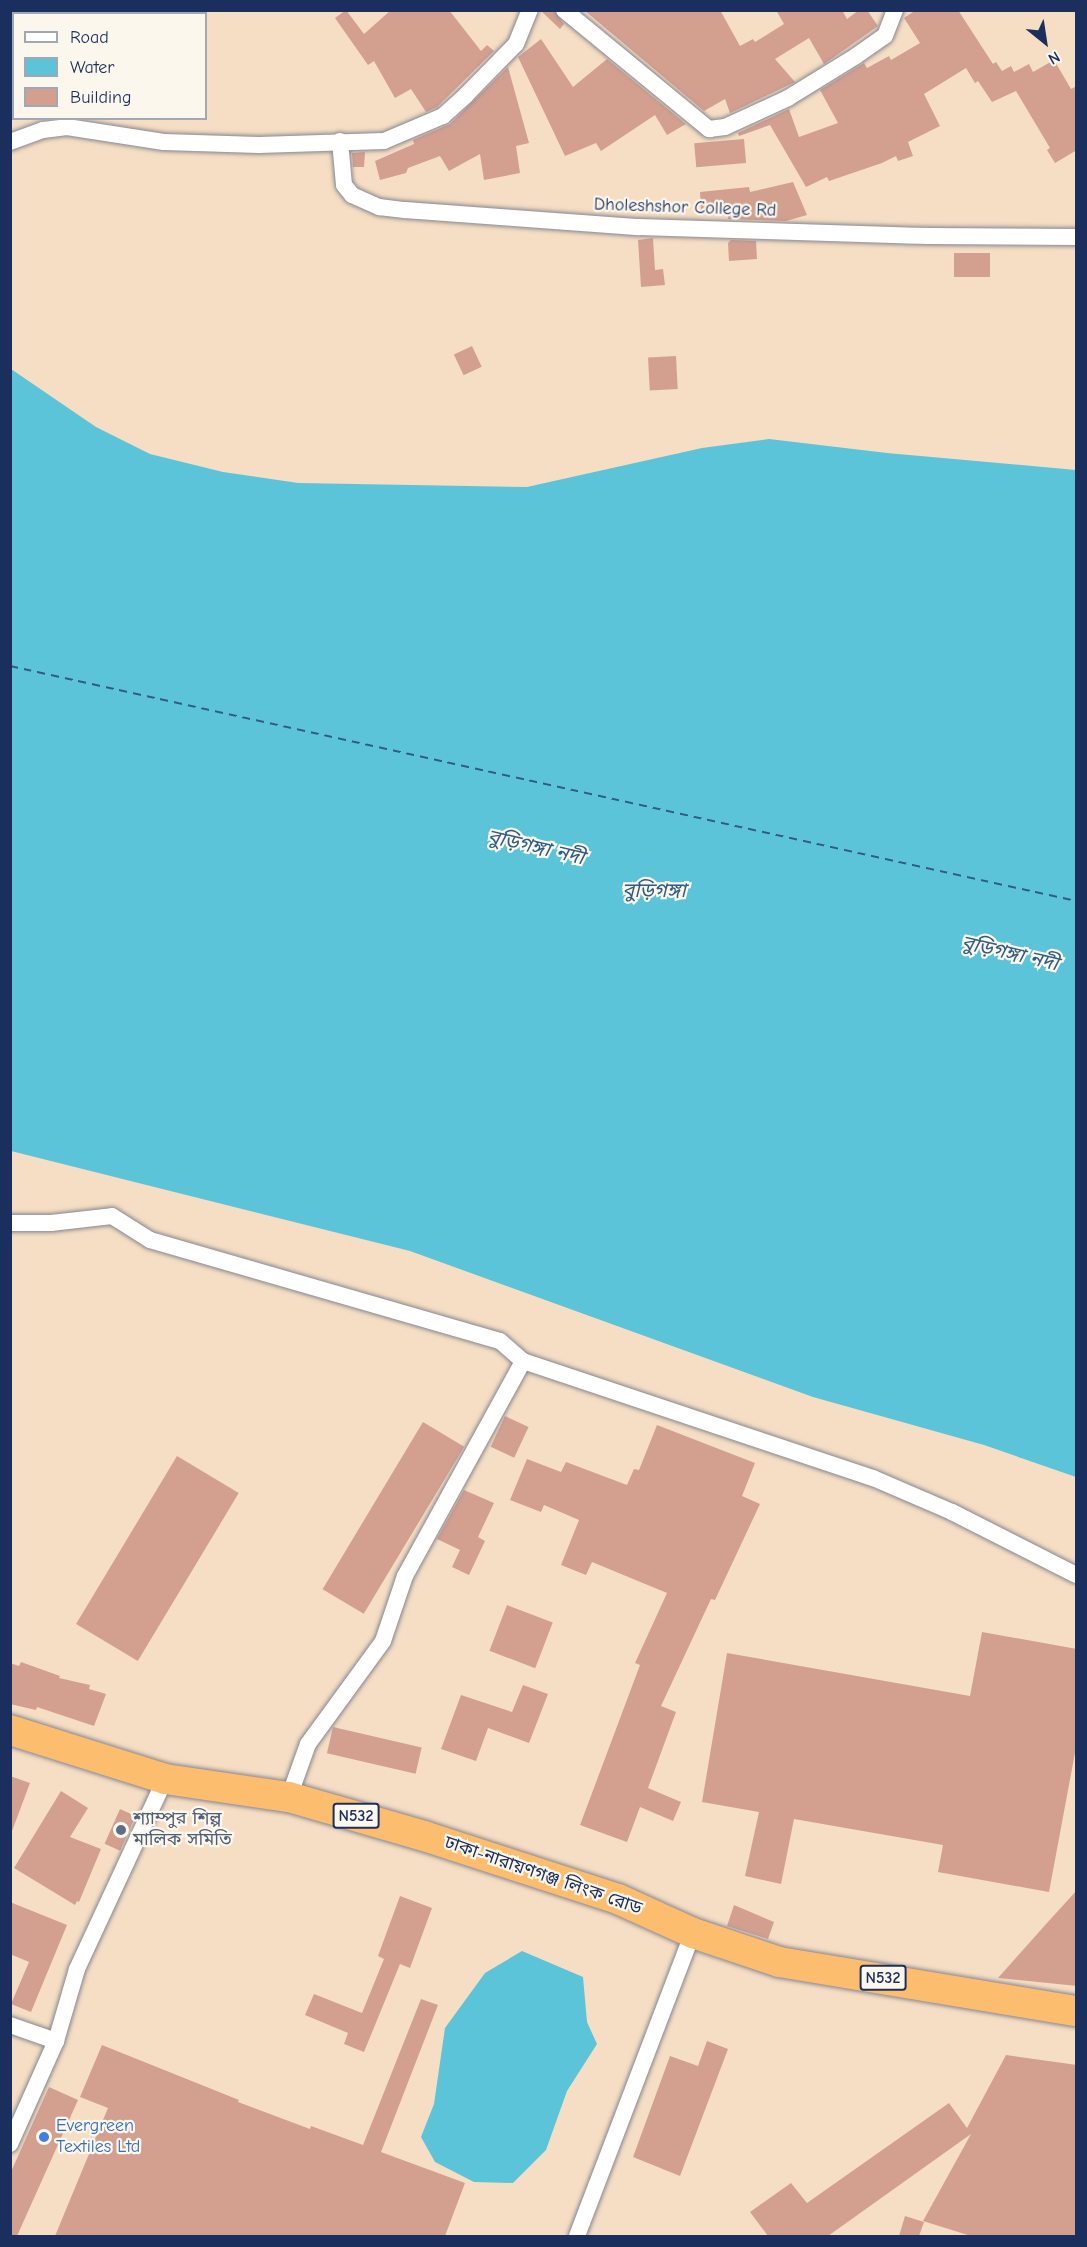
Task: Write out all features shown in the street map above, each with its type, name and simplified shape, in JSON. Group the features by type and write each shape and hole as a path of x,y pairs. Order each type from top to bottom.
{"highway":[{"name":"ঢাকা-নারায়ণগঞ্জ লিংক রোড","path":"10,1730 165,1779 289,1797 520,1866 618,1899 693,1933 779,1962 1077,2011"}],"street":[{"path":"10,142 43,130 67,127 164,142 259,145 384,141 443,116 516,44 530,10"},
{"path":"564,10 709,129 725,127 788,98 856,56 885,36 895,10"},
{"name":"Dholeshshor College Rd","path":"340,141 344,185 352,195 379,207 639,227 929,236 1077,237"},
{"path":"10,1223 51,1223 112,1216 150,1240 500,1341 523,1361 873,1478 952,1512 1077,1575"},
{"path":"289,1797 308,1744 383,1641 405,1576 523,1361"},
{"path":"10,2144 56,2041 77,1969 165,1779"},
{"path":"578,2236 693,1933"},
{"path":"10,2025 56,2041"}],"water":[{"name":"বুড়িগঙ্গা","path":"11,369 96,427 150,454 223,472 298,483 527,487 702,448 769,439 887,453 1076,470 1076,1477 984,1445 813,1397 410,1251 11,1151"},
{"path":"522,1951 583,1977 587,2022 597,2044 567,2091 546,2150 513,2183 474,2182 435,2162 421,2137 434,2104 445,2028 485,1973"}],"building":[{"path":"346,10 364,34 391,10 449,10 481,51 487,45 494,51 437,107 426,112 411,89 395,98 374,61 368,65 335,18"},
{"path":"540,10 554,10 564,24 560,29"},
{"path":"584,10 720,10 740,46 753,39 755,42 784,24 776,10 842,10 847,19 859,10 867,10 878,26 824,64 809,38 775,59 795,82 730,113 725,99 704,111"},
{"path":"916,10 958,10 993,64 996,62 1002,71 1011,66 1014,72 1029,64 1033,72 1054,60 1071,89 1077,86 1077,150 1055,163 1047,150 1050,148 1016,91 992,102 978,81 975,83 966,68 924,94 940,126 908,142 913,156 898,161 896,156 829,181 827,177 806,187 770,125 739,136 738,133 789,109 799,137 838,123 820,90 864,63 867,68 889,56 891,60 920,43 904,18"},
{"path":"541,39 573,87 607,59 686,124 667,135 655,115 601,151 596,143 565,156 518,57"},
{"path":"508,67 529,143 516,146 520,173 484,180 480,154 449,171 440,156 408,168 406,173 380,180 375,161 414,144 413,140 450,124"},
{"path":"744,139 746,163 696,167 694,143"},
{"path":"365,152 364,167 353,167 352,153"},
{"path":"793,182 807,215 786,221 728,219 727,207 701,210 700,192 749,187 750,192"},
{"path":"653,238 655,270 663,269 665,285 641,287 638,240"},
{"path":"731,240 756,241 757,259 729,261 728,243"},
{"path":"954,253 990,253 990,277 954,277"},
{"path":"472,346 482,367 464,375 454,354"},
{"path":"676,356 678,389 650,390 648,357"},
{"path":"505,1416 529,1427 514,1458 491,1447"},
{"path":"423,1422 464,1447 364,1614 323,1589"},
{"path":"657,1425 755,1463 742,1496 760,1504 715,1600 711,1599 661,1706 676,1712 648,1788 681,1802 673,1821 640,1807 627,1842 580,1825 640,1665 635,1663 667,1593 592,1562 586,1575 561,1565 579,1520 544,1505 541,1512 510,1500 527,1459 561,1472 566,1462 627,1485 634,1469 639,1470"},
{"path":"177,1456 239,1493 138,1661 76,1624"},
{"path":"464,1490 494,1503 478,1537 485,1541 469,1575 452,1567 460,1550 437,1539"},
{"path":"507,1605 553,1623 535,1668 489,1651"},
{"path":"982,1632 1077,1649 1077,1742 1049,1892 938,1872 943,1845 794,1819 781,1884 745,1876 759,1812 702,1802 727,1653 970,1696"},
{"path":"21,1662 60,1676 59,1678 90,1685 89,1689 106,1694 94,1726 37,1707 36,1710 10,1704 10,1663 19,1666"},
{"path":"523,1685 548,1694 529,1743 488,1728 476,1761 441,1749 461,1695 512,1712"},
{"path":"333,1727 422,1747 416,1774 327,1753"},
{"path":"10,1776 30,1783 12,1831 10,1831"},
{"path":"61,1791 88,1808 70,1837 101,1849 79,1902 77,1901 75,1905 14,1868"},
{"name":"শ্যাম্পুর শিল্প মালিক সমিতি","path":"120,1809 136,1816 120,1851 105,1844"},
{"path":"1077,1890 1077,1986 998,1978 1047,1923"},
{"path":"400,1896 432,1908 410,1968 400,1964 364,2052 344,2044 348,2033 305,2015 314,1994 362,2013 384,1959 378,1956"},
{"path":"10,1902 67,1925 31,2012 11,2004 29,1962 10,1954"},
{"path":"734,1905 774,1922 768,1939 727,1926"},
{"path":"421,1999 438,2005 381,2152 465,2183 445,2236 55,2236 108,2108 80,2097 102,2045 239,2100 238,2102 310,2129 311,2126 363,2145"},
{"path":"707,2041 728,2049 680,2176 633,2157 670,2056 698,2066"},
{"path":"1006,2055 1077,2065 1077,2236 971,2236 923,2221 971,2134 828,2236 768,2236 750,2212 791,2183 807,2203 949,2103 967,2128"},
{"name":"Evergreen Textiles Ltd","path":"49,2087 78,2100 17,2236 10,2236 10,2174"},
{"path":"905,2216 924,2222 919,2236 899,2236"}],"ferry route":[{"path":"10,666 1076,901"}],"place":[{"name":"শ্যাম্পুর শিল্প মালিক সমিতি","path":"121,1830"},
{"name":"Evergreen Textiles Ltd","path":"44,2137"}],"water label":[{"name":"বুড়িগঙ্গা নদী","path":"536,847"},
{"name":"বুড়িগঙ্গা নদী","path":"1010,953"}]}
